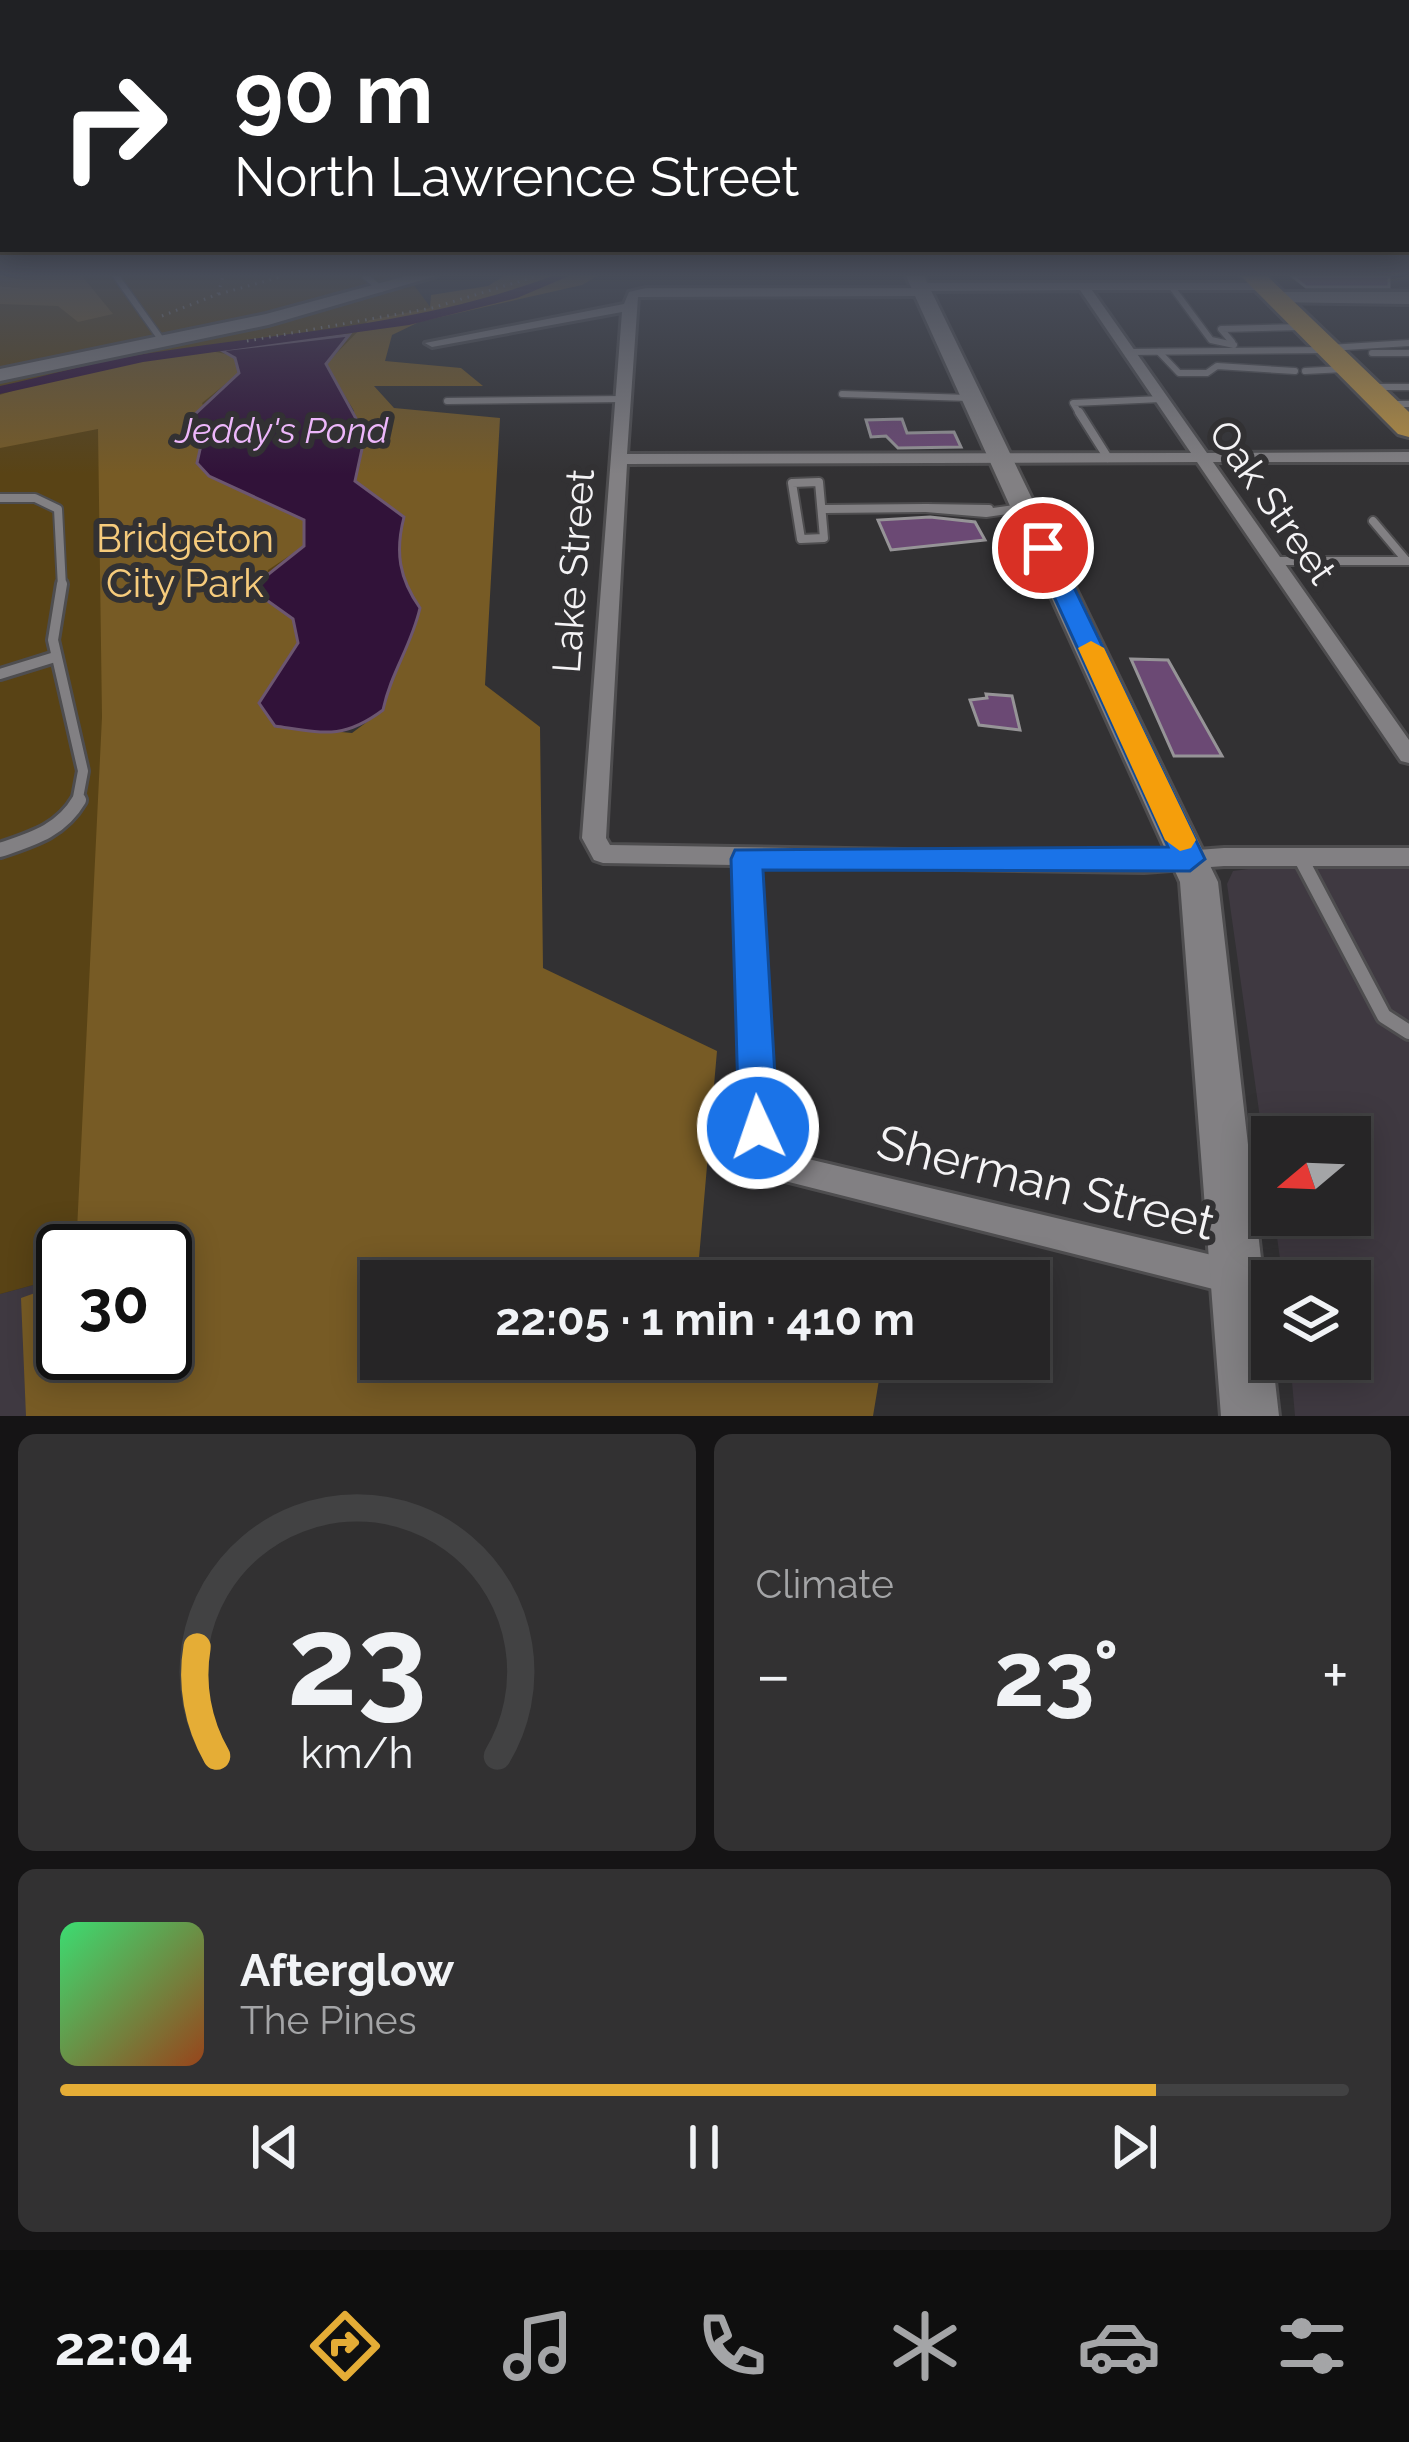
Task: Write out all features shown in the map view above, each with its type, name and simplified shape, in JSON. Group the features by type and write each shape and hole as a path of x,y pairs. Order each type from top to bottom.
{"highway":[{"path":"1323,342 1409,428"}],"street":[{"path":"0,374 122,342"},
{"path":"432,343 437,342"},
{"name":"Lake Street","path":"627,342 594,841 597,850 611,856 746,859"},
{"path":"947,342 1002,458 1007,509 1199,882 1250,1416"},
{"name":"Oak Street","path":"1121,342 1409,756"},
{"path":"620,459 1409,457"},
{"path":"746,859 1409,857"},
{"name":"Sherman Street","path":"746,859 758,1128 772,1165 1238,1279"}],"lane":[{"path":"1218,342 1251,352 1347,365 1409,343"},
{"path":"1231,342 1235,347"},
{"path":"1267,342 1409,387"},
{"path":"1128,352 1235,347 1347,365"},
{"path":"1160,352 1179,373 1262,365 1294,371"},
{"path":"1251,352 1262,365"},
{"path":"1305,371 1409,353"},
{"path":"842,394 974,398"},
{"path":"447,400 623,399"},
{"path":"1108,458 1073,403 1160,399"},
{"path":"818,482 825,509 828,532 824,538 802,539 796,530 792,483 818,482"},
{"path":"0,498 34,498 58,509 66,559 52,639 83,761 80,807 44,837 0,850"},
{"path":"825,509 1007,509"},
{"path":"1373,521 1407,560"},
{"path":"1273,560 1407,560"},
{"path":"0,674 55,657"},
{"path":"1300,857 1384,1016 1409,1032"}],"shaded area":[{"path":"1409,867 1409,1416 1295,1416 1292,1380 1371,1380 1371,1260 1280,1260 1277,1236 1371,1236 1371,1116 1260,1116 1227,884 1233,871"},
{"path":"36,1284 36,1380 107,1380 165,1416 0,1416 0,1294"}],"green space":[{"name":"Bridgeton City Park","path":"0,342 364,342 169,1224 36,1224 36,1284 0,1294"},
{"path":"347,342 390,342 385,361 461,368 483,386 374,386 394,408 500,418 485,685 540,727 543,968 717,1051 699,1260 360,1260 360,1380 879,1380 873,1416 26,1416 21,1298 36,1293 36,1380 192,1380 192,1224 77,1224 102,717 98,429 0,448 0,395 154,355 214,352 235,358 239,373 202,403 237,488 304,520 304,546 268,570 265,599 293,619 298,643 273,679 275,726 352,733 383,710 419,608 401,564 404,517 355,481 354,411 326,364"}],"water":[{"name":"Jeddy's Pond","path":"343,342 326,364 365,435 355,481 404,517 401,564 420,608 383,710 356,726 320,732 275,726 259,703 298,643 293,619 265,599 256,584 304,546 304,520 209,476 197,463 203,436 192,417 239,373 235,358 221,350"}],"building":[{"path":"902,419 907,433 954,432 961,447 898,448 886,436 871,437 866,420"},
{"path":"930,517 975,522 985,540 891,550 878,520"},
{"path":"1131,659 1168,660 1222,756 1174,756"},
{"path":"986,694 1012,696 1020,730 979,725 970,700 987,698"}],"waterway":[{"path":"0,390 143,358 264,342"}],"slow traffic":[{"path":"1091,648 1180,840"}],"route":[{"path":"758,1128 746,859 1190,859 1043,548"}]}
